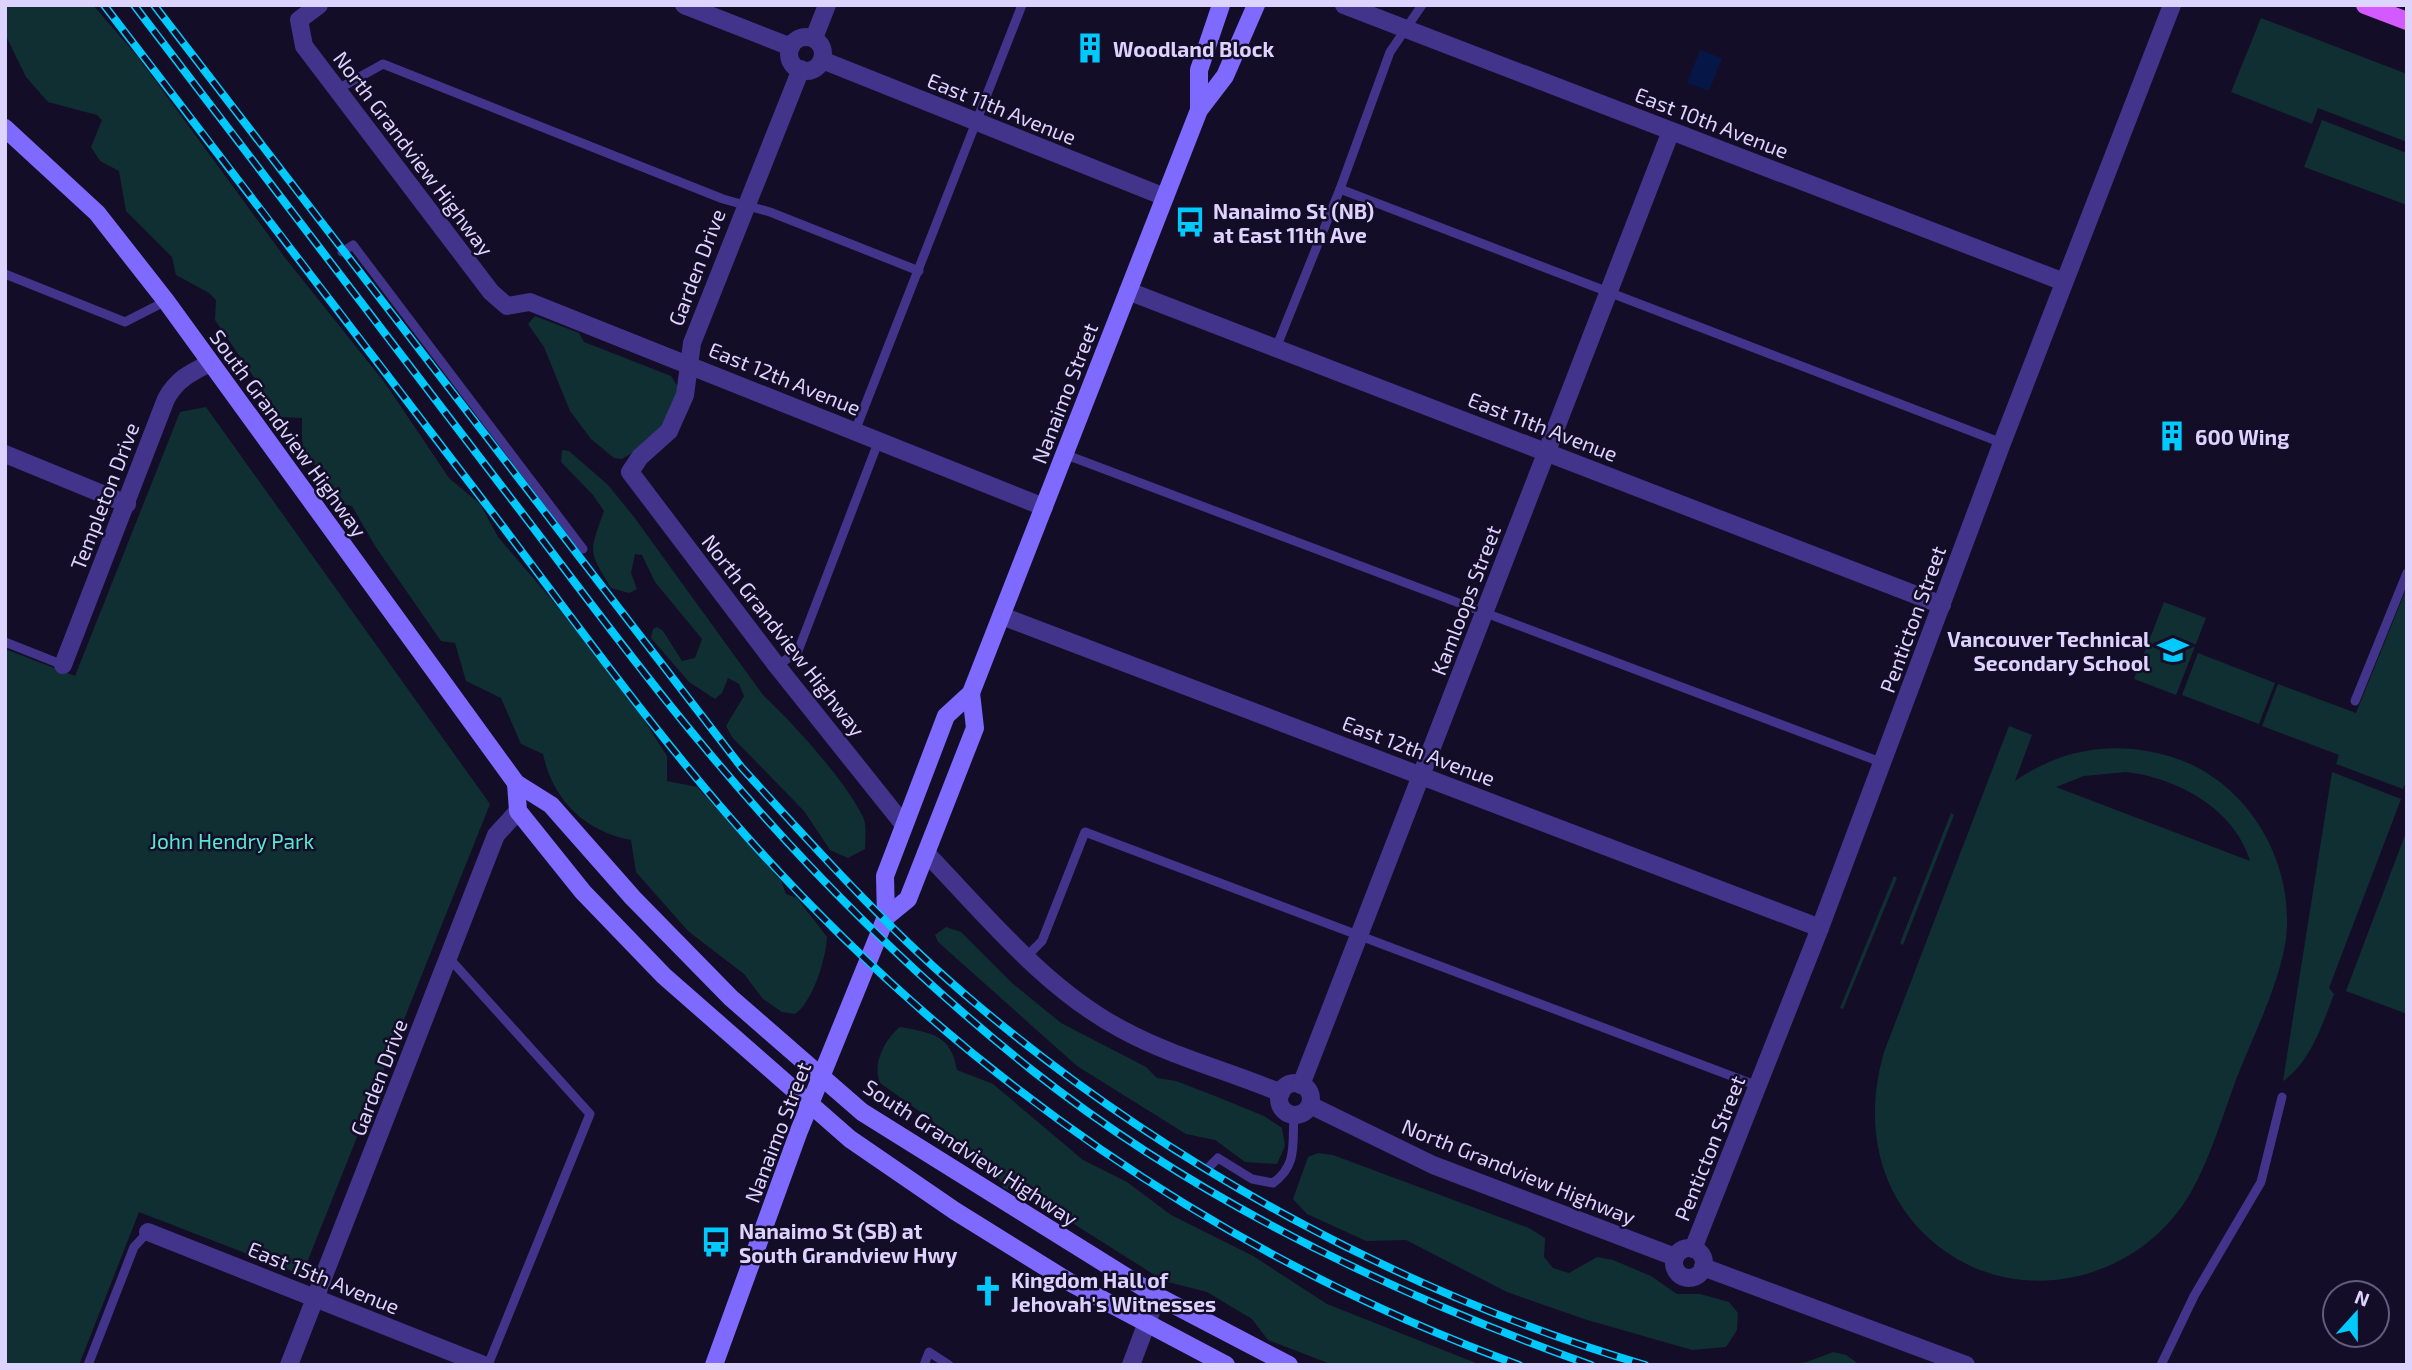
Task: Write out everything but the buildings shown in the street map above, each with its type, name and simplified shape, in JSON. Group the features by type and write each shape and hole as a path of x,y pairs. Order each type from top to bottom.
{"main road":[{"name":"Nanaimo Street","path":"1199,110 1199,70 1221,5"},
{"name":"Nanaimo Street","path":"714,1365 811,1104 886,917 885,876 946,716 971,693 1199,110 1225,76 1256,5"},
{"path":"2372,7 2407,21"},
{"name":"South Grandview Highway","path":"5,128 97,213 166,301 516,783 551,805 667,934 731,998 862,1112 902,1139 1157,1296 1289,1365"},
{"name":"Nanaimo Street","path":"886,917 908,899 975,728 971,693"},
{"path":"516,783 517,811 583,892 664,976 850,1139 955,1211 1071,1283 1226,1365"}],"street":[{"name":"North Grandview Highway","path":"319,5 299,20 304,46 491,292 507,306"},
{"path":"684,5 791,47"},
{"path":"814,38 827,5"},
{"name":"East 10th Avenue","path":"1344,5 2064,282"},
{"name":"Penticton Street","path":"1693,1248 1820,928 2002,443 2172,5"},
{"path":"803,37 814,38 823,50 822,60 816,67 801,69 793,63 791,47 803,37"},
{"name":"East 11th Avenue","path":"822,60 1165,197"},
{"name":"Garden Drive","path":"630,472 640,457 669,431 685,395 692,343 801,69"},
{"name":"Kamloops Street","path":"1301,1085 1671,131"},
{"name":"East 11th Avenue","path":"1128,291 1942,605"},
{"name":"East 12th Avenue","path":"507,306 530,302 1044,508"},
{"name":"Templeton Drive","path":"63,665 174,384 210,363"},
{"path":"5,454 127,503"},
{"name":"North Grandview Highway","path":"630,472 777,666 904,825"},
{"name":"East 12th Avenue","path":"1002,616 1820,928"},
{"name":"Garden Drive","path":"289,1365 496,835 517,811"},
{"path":"926,853 1026,957 1076,1000 1122,1030 1174,1054 1281,1093"},
{"path":"1288,1085 1301,1085 1311,1094 1310,1105 1304,1113 1294,1115 1282,1107 1281,1093 1288,1085"},
{"name":"North Grandview Highway","path":"1310,1105 1433,1165 1675,1257"},
{"name":"East 15th Avenue","path":"148,1231 486,1365"},
{"path":"1684,1248 1693,1248 1700,1254 1703,1267 1693,1277 1684,1276 1675,1266 1675,1257 1684,1248"},
{"path":"1703,1267 1966,1365"},
{"path":"1131,1365 1157,1296"}],"lane":[{"path":"855,431 1022,5"},
{"path":"1276,348 1340,190 1390,52 1422,5"},
{"path":"338,89 383,64 919,271"},
{"path":"1340,190 1609,290 2002,443"},
{"path":"342,253 354,245 583,549"},
{"path":"5,274 125,322 166,301"},
{"path":"777,666 798,651 879,440"},
{"path":"1064,454 1483,615 1883,763"},
{"path":"2355,701 2407,573"},
{"path":"5,642 63,665"},
{"path":"1026,957 1042,941 1085,832 1360,933 1758,1086"},
{"path":"449,958 590,1114 486,1365"},
{"path":"2161,1365 2193,1296 2260,1182 2282,1097"},
{"path":"1208,1168 1218,1158 1252,1179 1273,1183 1286,1173 1292,1164 1294,1115"},
{"path":"88,1365 134,1247 148,1231"},
{"path":"924,1365 929,1352 949,1365"}],"green space":[{"path":"5,5 93,5 138,57 286,259 385,383 449,478 480,504 498,537 552,600 640,714 667,756 667,781 697,787 781,881 786,894 797,898 827,937 813,990 795,1014 782,1012 763,999 744,974 688,931 636,872 631,840 599,829 573,811 554,786 543,754 521,744 501,698 466,681 455,643 441,641 375,546 352,506 334,498 328,488 323,468 315,465 306,455 302,441 302,418 281,417 215,320 216,300 209,293 176,275 172,257 126,211 119,171 100,161 91,147 102,120 97,115 48,102 26,77 5,34"},
{"path":"2261,18 2407,74 2407,142 2318,108 2312,124 2231,92"},
{"path":"2322,120 2407,153 2407,205 2304,167"},
{"path":"535,316 579,333 584,342 671,376 680,390 656,438 622,459 614,458 591,439 570,411 544,347 528,324"},
{"name":"John Hendry Park","path":"206,407 490,804 302,1275 139,1212 79,1365 5,1365 5,649 75,676 180,412"},
{"path":"562,450 569,451 608,485 763,695 803,736 844,786 863,817 865,849 848,858 830,850 804,811 732,737 726,726 744,696 739,684 728,678 722,693 715,699 689,682 651,638 653,629 657,627 663,631 682,661 695,658 702,639 655,582 642,555 635,554 631,573 637,589 629,593 611,588 593,551 604,511 593,495 561,462"},
{"path":"2407,587 2407,780 2403,789 2336,764 2339,755 2262,726 2278,684 2356,713"},
{"path":"2164,602 2206,618 2176,695 2134,679"},
{"path":"2198,653 2275,683 2259,724 2182,695"},
{"path":"2009,726 2032,735 2015,781 2071,754 2111,748 2151,752 2201,769 2226,787 2248,809 2265,835 2278,863 2285,893 2287,924 2279,971 2198,1179 2168,1223 2140,1248 2108,1266 2073,1277 2036,1281 2000,1276 1965,1263 1932,1241 1913,1222 1898,1200 1887,1178 1880,1154 1875,1104 1884,1052","holes":["2126,772 2145,775 2183,789 2217,811 2242,842 2250,861 2056,787 2084,776"]},
{"path":"2332,772 2401,799 2329,988 2334,994 2320,1030 2301,1064 2283,1081"},
{"path":"1951,813 1954,815 1903,945 1900,943"},
{"path":"2407,830 2407,1014 2346,991"},
{"path":"1894,876 1897,878 1843,1009 1840,1008"},
{"path":"946,927 961,932 1012,983 1061,1023 1146,1067 1157,1078 1176,1081 1215,1096 1264,1116 1282,1128 1285,1146 1277,1164 1245,1162 1215,1140 1186,1134 1077,1066 938,942 935,935"},
{"path":"900,1027 938,1037 950,1049 957,1070 993,1084 1083,1160 1127,1182 1171,1215 1253,1256 1327,1304 1481,1365 1333,1365 1268,1340 1252,1319 1207,1292 1164,1281 1036,1200 1003,1188 996,1173 982,1170 943,1141 933,1121 880,1083 878,1068 881,1052 889,1038"},
{"path":"1318,1153 1333,1155 1529,1228 1545,1238 1544,1257 1553,1268 1569,1273 1597,1257 1613,1260 1651,1276 1677,1294 1700,1294 1729,1302 1738,1313 1737,1330 1726,1347 1692,1350 1584,1319 1507,1292 1406,1240 1366,1241 1307,1214 1293,1199 1308,1157"},
{"path":"1833,1352 1846,1355 1860,1365 1784,1365 1807,1362"}],"water":[{"path":"1700,50 1722,58 1709,91 1687,83"}],"railway":[{"path":"104,5 645,714 748,838 829,924 915,1005 1006,1080 1101,1150 1200,1213 1303,1270 1409,1321 1519,1365"},
{"path":"134,5 675,711 777,830 900,956 943,996 1033,1071 1096,1118 1230,1203 1371,1275 1444,1308 1591,1365"},
{"path":"154,5 742,768 854,889 913,948 975,1003 1049,1062 1127,1118 1208,1170 1291,1218 1377,1262 1465,1301 1555,1336 1645,1365"}],"place":[{"name":"Woodland Block","path":"1090,48"},
{"name":"Nanaimo St (NB) at East 11th Ave","path":"1190,222"},
{"name":"600 Wing","path":"2172,436"},
{"name":"Vancouver Technical Secondary School","path":"2173,650"},
{"name":"Nanaimo St (SB) at South Grandview Hwy","path":"716,1242"},
{"name":"Kingdom Hall of Jehovah's Witnesses","path":"988,1291"}]}
